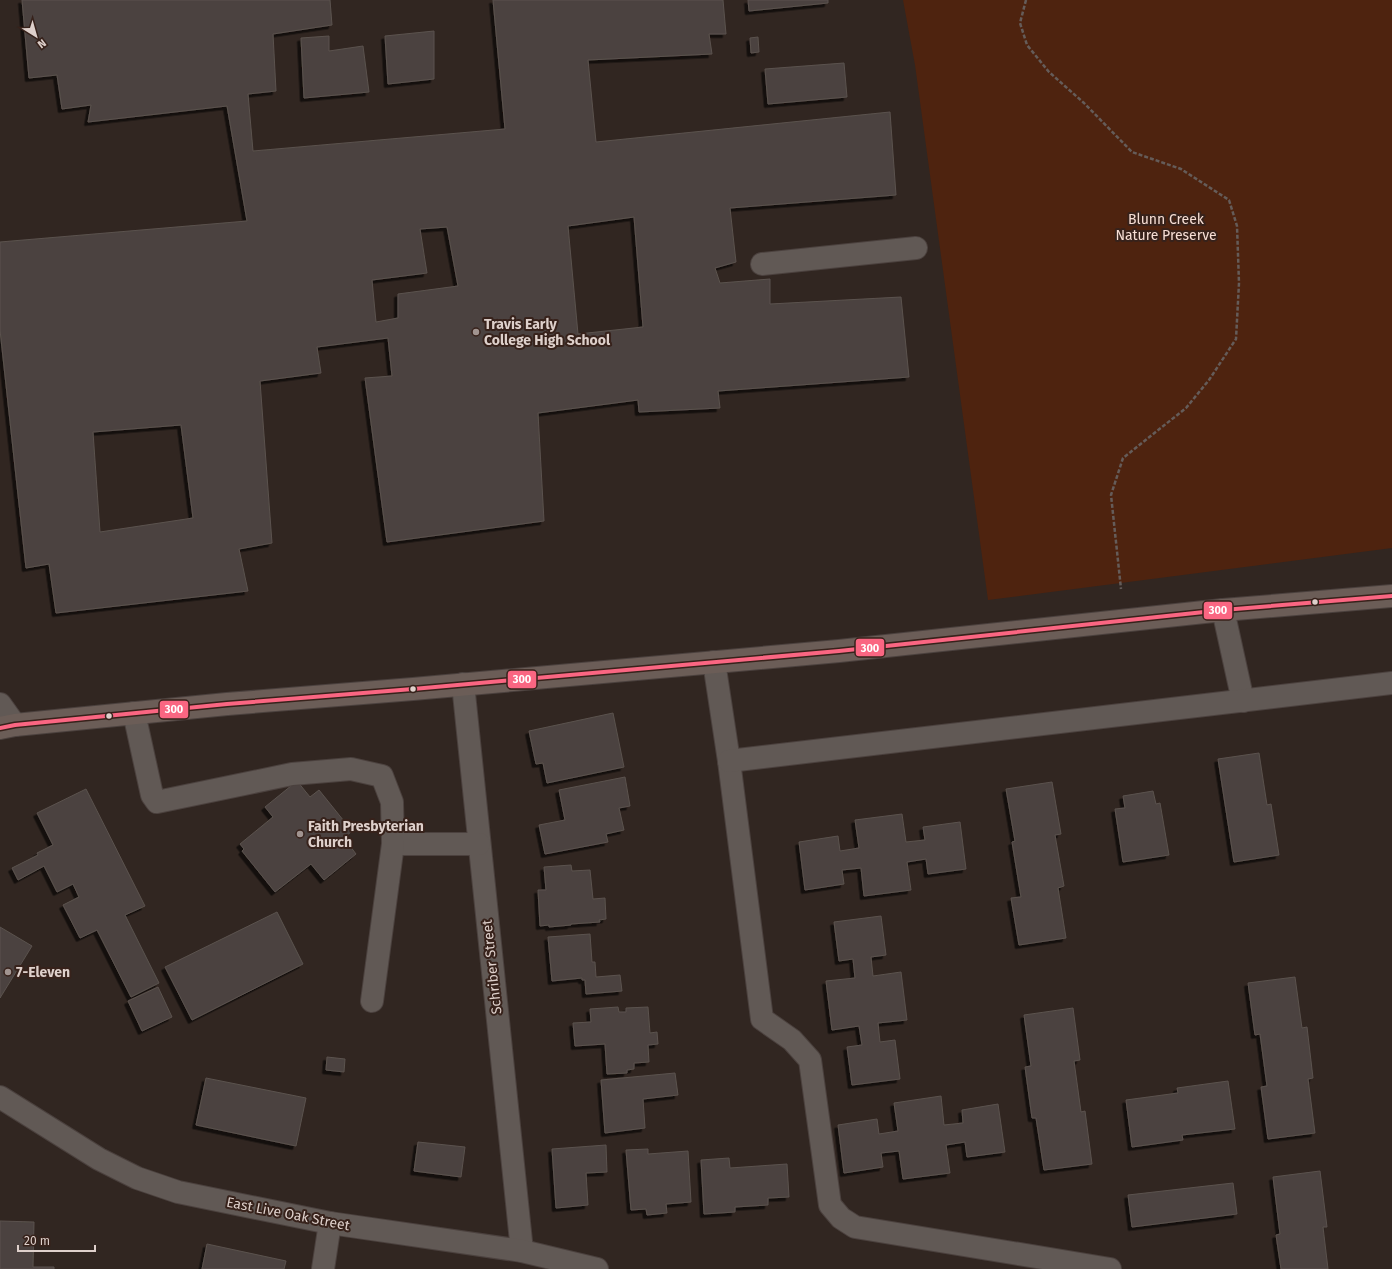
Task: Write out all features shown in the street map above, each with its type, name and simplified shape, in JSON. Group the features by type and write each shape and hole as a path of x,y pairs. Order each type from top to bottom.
{"main road":[{"path":"7,727 227,704 839,651 1223,610 1392,596"}],"street":[{"path":"762,264 916,248"},
{"path":"1223,610 1243,701"},
{"path":"714,662 729,761 762,1019 792,1040 810,1060 830,1205 841,1218 855,1227 1110,1269"},
{"path":"729,761 1392,683"},
{"name":"Schriber Street","path":"462,684 522,1251"},
{"path":"0,704 7,727"},
{"path":"134,713 152,795 157,802 292,774 351,769 382,776 392,802 393,844 372,1001"},
{"path":"393,844 479,844"},
{"name":"East Live Oak Street","path":"0,1097 99,1159 137,1178 178,1192 330,1223 522,1251 597,1269"},
{"path":"322,1269 330,1223"}],"path":[{"path":"1026,0 1020,23 1027,45 1049,72 1084,103 1132,152 1181,169 1229,200 1237,226 1239,283 1236,339 1209,380 1186,408 1123,458 1111,495 1121,589"}],"green space":[{"name":"Blunn Creek Nature Preserve","path":"903,0 1392,0 1392,548 988,600 915,65"}],"building":[{"path":"22,0 330,0 332,25 273,34 276,91 248,94 253,151 505,129 493,0 723,0 726,34 709,34 712,54 588,60 596,142 890,112 896,195 730,208 736,262 715,268 720,283 770,279 770,304 901,297 909,377 718,391 720,408 639,412 638,400 538,413 544,521 387,542 365,378 392,376 388,338 317,347 321,373 260,381 272,543 239,549 248,591 56,613 49,564 26,568 0,330 0,242 247,221 227,106 88,122 91,105 62,109 57,75 29,78","holes":["634,217 643,327 578,334 568,226","447,227 458,286 398,294 398,318 376,322 372,280 427,273 420,229","181,425 193,518 100,532 93,432"]},
{"path":"748,0 828,0 828,3 749,11"},
{"path":"434,31 434,79 388,84 385,36"},
{"path":"329,36 329,51 363,46 369,92 304,98 301,38"},
{"path":"758,37 759,52 751,53 750,38"},
{"path":"844,63 847,97 768,104 765,69"},
{"path":"613,713 624,767 547,783 543,763 536,764 529,731"},
{"path":"1259,753 1267,805 1271,804 1279,855 1234,862 1218,759"},
{"path":"625,777 630,806 619,808 624,830 606,834 608,842 545,854 539,825 565,820 559,790"},
{"name":"Faith Presbyterian Church","path":"297,781 310,797 319,790 352,831 344,838 356,854 324,880 311,864 275,892 242,851 244,849 240,844 273,817 265,807"},
{"path":"1052,782 1061,834 1055,835 1064,886 1058,888 1066,938 1019,945 1011,898 1021,897 1012,842 1015,841 1006,789"},
{"path":"86,789 145,906 125,915 159,983 131,997 97,930 80,938 63,905 79,897 73,884 57,892 44,866 18,880 12,868 38,855 37,853 53,845 37,813"},
{"path":"1153,791 1156,804 1160,803 1169,855 1123,862 1115,809 1125,808 1123,796"},
{"path":"902,814 906,842 925,840 923,827 960,822 966,869 928,874 926,859 907,862 911,890 864,896 861,868 842,870 844,884 805,890 799,842 838,836 840,851 859,848 855,820"},
{"path":"571,865 572,871 590,870 593,899 605,898 606,919 599,920 600,922 549,927 549,925 540,926 538,890 546,890 544,867"},
{"path":"277,912 303,964 192,1020 165,967"},
{"path":"881,916 886,955 871,957 873,976 901,972 907,1020 878,1023 880,1042 895,1040 900,1079 852,1085 847,1047 862,1045 859,1026 832,1030 826,981 855,978 853,959 839,961 834,922"},
{"name":"7-Eleven","path":"0,927 32,946 0,998"},
{"path":"590,934 592,962 595,962 596,977 620,975 622,991 586,994 585,980 582,980 582,978 552,981 548,937"},
{"path":"1295,977 1302,1028 1307,1027 1313,1078 1308,1079 1315,1133 1268,1139 1261,1087 1267,1086 1260,1034 1255,1035 1248,983"},
{"path":"158,987 172,1017 142,1031 128,1001"},
{"path":"618,1007 619,1012 626,1012 626,1008 648,1007 650,1033 657,1032 658,1044 648,1045 649,1062 634,1063 634,1069 627,1070 627,1073 607,1074 605,1044 575,1046 573,1023 591,1022 590,1009"},
{"path":"1073,1008 1080,1060 1074,1061 1081,1112 1085,1111 1092,1164 1044,1170 1036,1118 1032,1118 1025,1067 1031,1066 1024,1015"},
{"path":"327,1057 345,1059 344,1072 326,1070"},
{"path":"675,1073 678,1095 643,1099 645,1128 605,1133 601,1080"},
{"path":"206,1078 306,1098 296,1146 196,1125"},
{"path":"1228,1081 1235,1129 1182,1135 1183,1140 1132,1147 1126,1100 1178,1093 1177,1088"},
{"path":"941,1096 944,1125 963,1123 962,1110 998,1104 1005,1152 967,1157 965,1142 946,1145 950,1173 903,1179 899,1151 881,1153 883,1167 844,1173 838,1125 877,1119 879,1134 898,1131 894,1103"},
{"path":"418,1142 465,1147 461,1177 414,1171"},
{"path":"606,1145 607,1172 586,1173 588,1205 556,1208 552,1149"},
{"path":"648,1149 648,1154 688,1151 691,1202 666,1204 667,1213 647,1215 646,1209 631,1210 626,1150"},
{"path":"729,1158 730,1168 787,1164 789,1197 768,1198 768,1205 735,1207 735,1212 704,1214 701,1160"},
{"path":"1320,1171 1327,1227 1323,1227 1328,1269 1281,1269 1276,1235 1280,1234 1273,1177"},
{"path":"1233,1183 1237,1214 1132,1227 1128,1195"},
{"path":"0,1221 34,1222 33,1267 54,1267 54,1269 0,1269"},
{"path":"207,1244 286,1261 284,1269 202,1269"}],"transit line":[{"name":"300","path":"0,728 15,725 227,704 839,651 1223,610 1392,596"}],"place":[{"name":"Travis Early College High School","path":"476,332"},
{"name":"Faith Presbyterian Church","path":"300,834"},
{"name":"7-Eleven","path":"8,972"}]}
